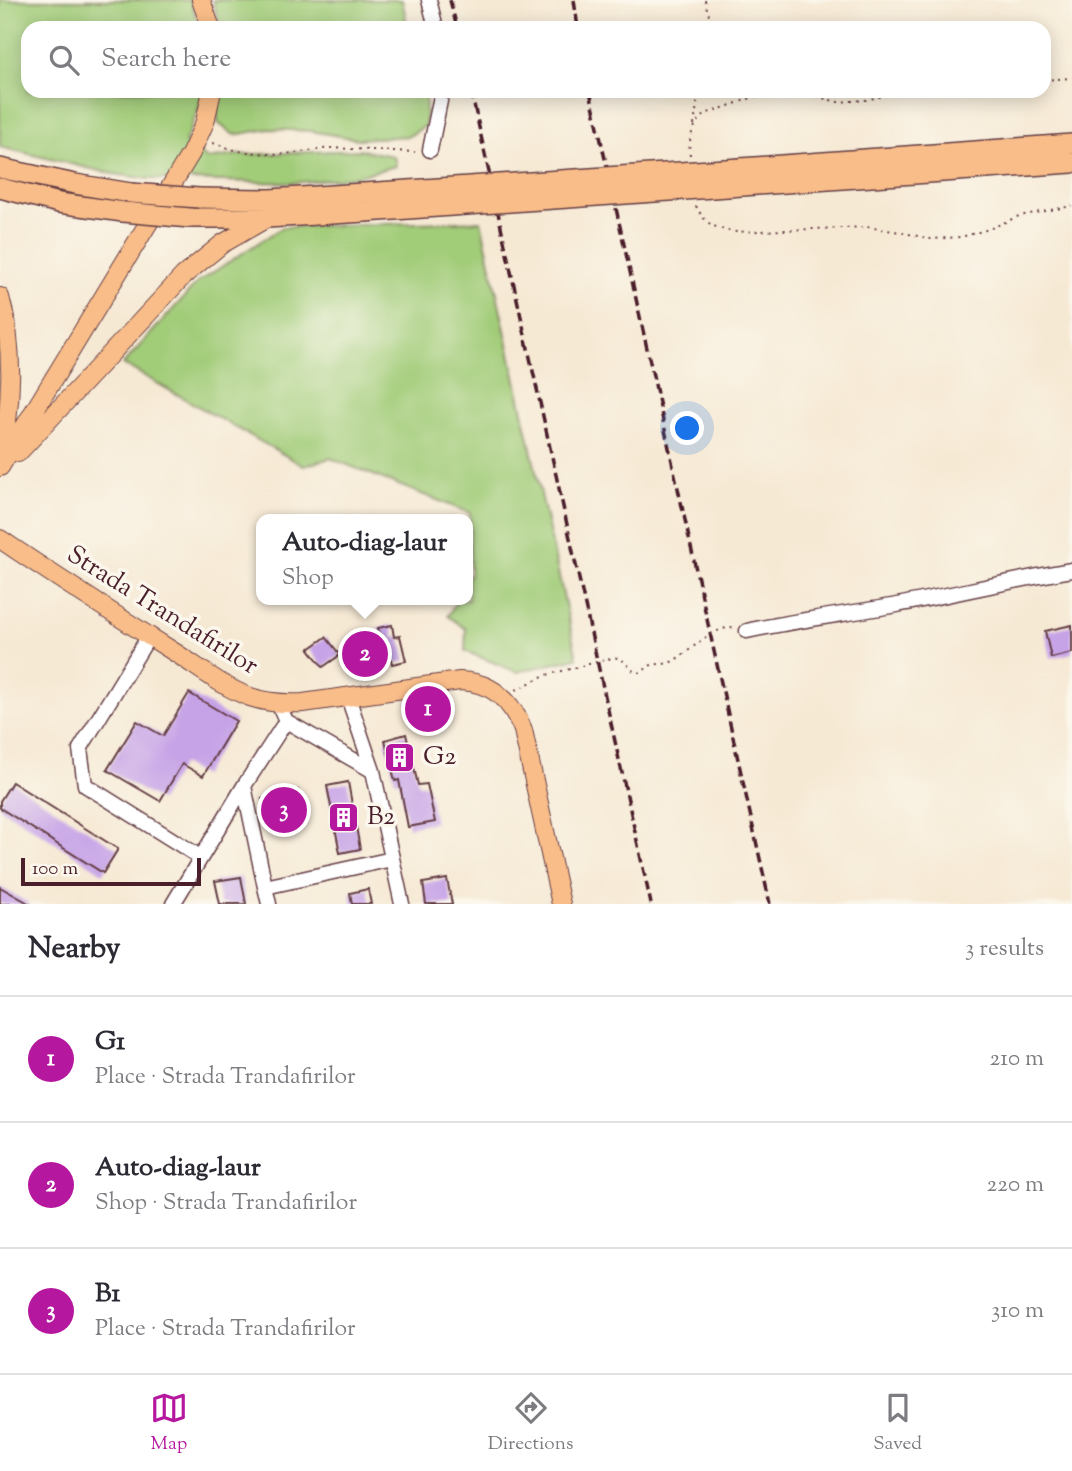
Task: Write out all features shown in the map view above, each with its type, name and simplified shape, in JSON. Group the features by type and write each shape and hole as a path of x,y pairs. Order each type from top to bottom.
{"highway":[{"path":"741,177 1072,144"},
{"path":"0,188 60,202 123,212 190,218 267,218 364,203 741,177 1072,163"},
{"path":"0,168 131,193 364,203"}],"main road":[{"path":"201,0 208,21"},
{"path":"0,468 173,183 198,138 211,98"},
{"path":"0,468 22,449 191,269 222,244 267,218"},
{"path":"0,297 6,322 9,372 6,423 0,460"},
{"name":"Strada Trandafirilor","path":"0,539 149,636 243,694 260,700 303,703 460,681 478,683 505,699"},
{"path":"505,699 523,730 561,904"}],"street":[{"path":"429,0 434,21"},
{"path":"430,150 441,98"},
{"path":"747,631 897,605 1072,570"},
{"path":"149,636 80,749 85,785 200,857"},
{"path":"348,697 373,771 401,904"},
{"path":"278,703 286,721 373,771"},
{"path":"173,904 286,721"},
{"path":"244,786 269,904"},
{"path":"265,887 392,859"}],"path":[{"path":"705,0 707,21"},
{"path":"708,13 714,21"},
{"path":"1051,80 1072,78"},
{"path":"691,162 689,148 698,98"},
{"path":"693,128 708,113 749,98"},
{"path":"823,98 838,102 875,98"},
{"path":"198,138 238,151 278,155 331,149 419,152 430,150"},
{"path":"695,204 707,223 733,232 867,228 900,232 931,240 961,237 1019,216 1072,206"},
{"path":"505,699 519,688 543,676 618,657 632,670 643,671 652,664 667,664 724,628 738,627 747,631"}],"green space":[{"path":"0,0 190,0 198,21 21,21 21,98 203,98 185,142 208,159 236,155 361,150 394,156 396,166 353,177 291,183 150,179 113,174 0,147"},
{"path":"213,0 402,0 406,21 218,21"},
{"path":"218,98 425,98 425,126 409,136 358,139 310,131 269,129 234,135 218,123"},
{"path":"481,221 577,658 517,672 465,651 466,629 448,616 454,605 473,605 473,514 330,458 304,466 123,364 198,282 283,227"}],"building":[{"path":"392,625 394,637 400,636 406,661 392,664 391,659 357,666 354,649 382,644 378,628"},
{"path":"1072,625 1072,653 1051,658 1045,631"},
{"path":"326,637 340,655 323,667 309,649"},
{"path":"189,693 236,721 203,776 182,764 160,801 107,770 137,721 163,736"},
{"path":"443,695 448,718 413,726 407,701"},
{"path":"406,734 418,785 427,784 435,822 408,827 399,780 395,781 385,740"},
{"path":"12,782 118,849 103,873 0,808 0,801"},
{"name":"B2","path":"348,782 360,849 340,853 327,786"},
{"path":"298,790 305,821 270,830 262,799"},
{"path":"241,877 246,904 220,904 215,881"},
{"path":"447,879 452,904 426,904 423,883"},
{"path":"0,887 30,904 0,904"},
{"path":"368,889 371,904 352,904 350,893"}],"railway":[{"path":"450,0 455,21"},
{"path":"574,0 577,21"},
{"path":"473,98 651,904"},
{"path":"592,98 770,904"}],"place":[{"name":"Auto-diag-laur","path":"365,654"},
{"name":"G1","path":"428,709"},
{"name":"G2","path":"400,757"},
{"name":"B1","path":"284,810"},
{"name":"B2","path":"344,817"}]}
